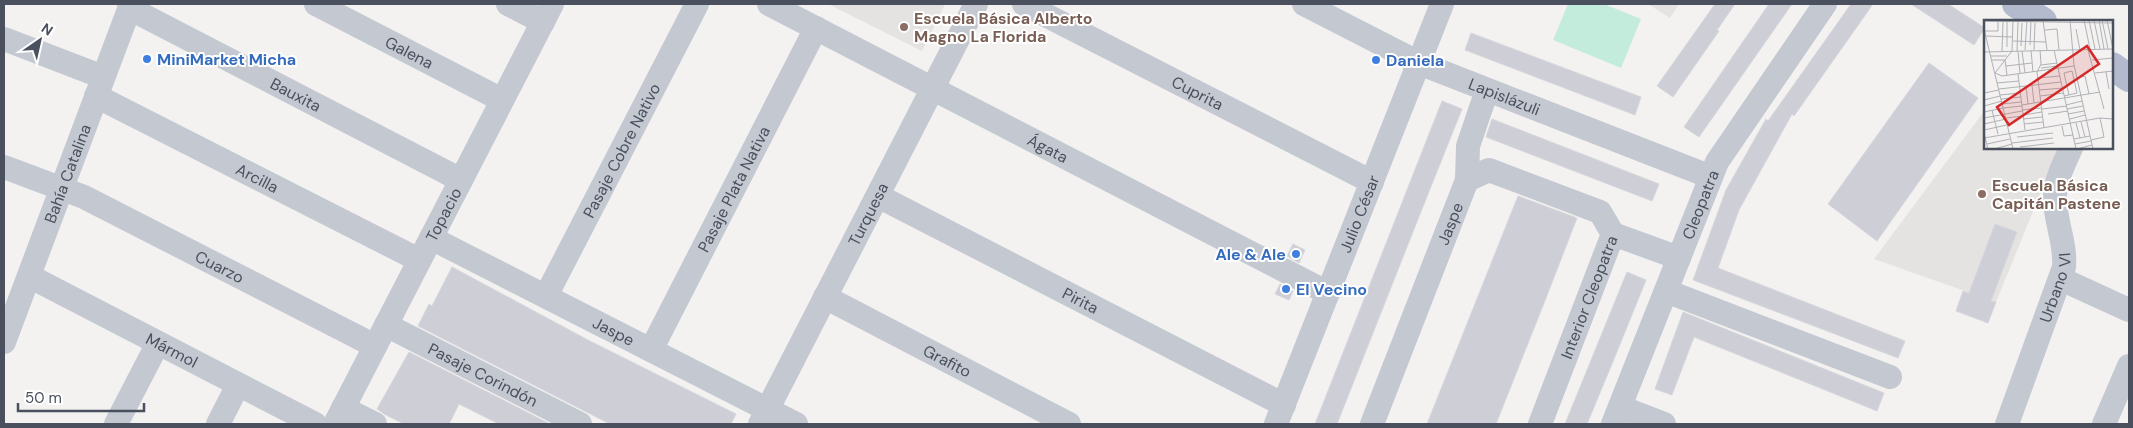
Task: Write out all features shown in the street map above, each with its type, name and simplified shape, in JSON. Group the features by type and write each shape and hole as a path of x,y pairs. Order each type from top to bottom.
{"main road":[{"path":"2016,4 2041,20"},
{"path":"2113,67 2129,78"}],"street":[{"name":"Galena","path":"316,4 502,100"},
{"path":"508,4 547,13"},
{"name":"Pasaje Cobre Nativo","path":"546,296 697,4"},
{"name":"Ágata","path":"769,4 1328,293"},
{"name":"Turquesa","path":"764,417 976,4"},
{"name":"Cuprita","path":"1024,4 1372,182"},
{"name":"Lapislázuli","path":"1304,4 1418,63 1711,177"},
{"name":"Julio César","path":"1280,415 1442,4"},
{"name":"Cleopatra","path":"1617,416 1711,177 1726,147 1825,4"},
{"name":"Bahía Catalina","path":"4,342 18,288 61,189 130,6"},
{"name":"Bauxita","path":"130,6 461,180"},
{"name":"Topacio","path":"339,416 547,13"},
{"name":"Pasaje Plata Nativa","path":"651,350 816,28"},
{"name":"Arcilla","path":"4,39 100,86 420,260"},
{"name":"Jaspe","path":"1372,424 1467,180 1468,146 1487,90"},
{"name":"Urbano VI","path":"2007,424 2064,267 2064,246 2056,210 2055,194 2071,149"},
{"name":"Cuarzo","path":"4,167 84,197 375,346"},
{"path":"1467,180 1489,170 1600,212 1613,234"},
{"name":"Pirita","path":"878,196 1280,415"},
{"name":"Interior Cleopatra","path":"1540,424 1613,234 1679,258"},
{"name":"Jaspe","path":"431,238 651,350 764,417 796,424"},
{"path":"2061,279 2129,310"},
{"name":"Mármol","path":"18,288 158,343 315,424"},
{"path":"1666,291 1890,377"},
{"name":"Grafito","path":"826,297 1069,424"},
{"name":"Pasaje Corindón","path":"386,325 580,424"},
{"path":"116,424 158,343"},
{"path":"2104,424 2129,366"},
{"path":"218,424 238,385"},
{"path":"339,416 375,424"},
{"path":"1617,416 1664,424"}],"shaded area":[{"name":"Escuela Básica Alberto Magno La Florida","path":"828,4 945,4 922,51"},
{"path":"1648,4 1679,4 1670,18"},
{"name":"Escuela Básica Capitán Pastene","path":"1984,111 1984,149 2059,149 1996,302 1874,259"}],"green space":[{"path":"1568,4 1604,4 1641,19 1621,68 1553,40"}],"building":[{"path":"1715,4 1735,4 1717,30 1719,31 1673,97 1657,86"},
{"path":"1769,4 1792,4 1699,137 1684,127"},
{"path":"1851,4 1873,4 1794,116 1792,114 1739,210 1718,268 1905,341 1898,358 1693,280 1726,190 1766,119 1768,121"},
{"path":"1911,4 1948,4 1984,27 1974,45"},
{"path":"1471,33 1641,97 1635,115 1465,50"},
{"path":"1929,63 1978,98 1877,241 1828,204"},
{"path":"1442,101 1462,109 1337,424 1315,424"},
{"path":"1492,119 1659,184 1652,201 1486,137"},
{"path":"1518,196 1577,218 1496,424 1427,424"},
{"path":"1995,224 2017,232 1991,301 1996,302 1988,323 1956,311 1963,291 1969,293"},
{"name":"Ale & Ale","path":"1293,244 1305,250 1299,263 1287,256"},
{"path":"452,267 588,340 736,414 731,424 610,424 418,326 429,304 432,306"},
{"path":"1627,272 1646,280 1614,359 1587,424 1565,424"},
{"path":"1280,284 1293,291 1289,300 1275,294"},
{"path":"1683,312 1884,393 1877,411 1694,337 1672,395 1655,389"},
{"path":"409,352 550,424 499,424 459,404 449,424 404,424 384,414 377,409"}],"place":[{"name":"Escuela Básica Alberto Magno La Florida","path":"904,27"},
{"name":"MiniMarket Micha","path":"147,59"},
{"name":"Daniela","path":"1376,60"},
{"name":"Escuela Básica Capitán Pastene","path":"1982,194"},
{"name":"Ale & Ale","path":"1296,254"},
{"name":"El Vecino","path":"1286,289"}]}
